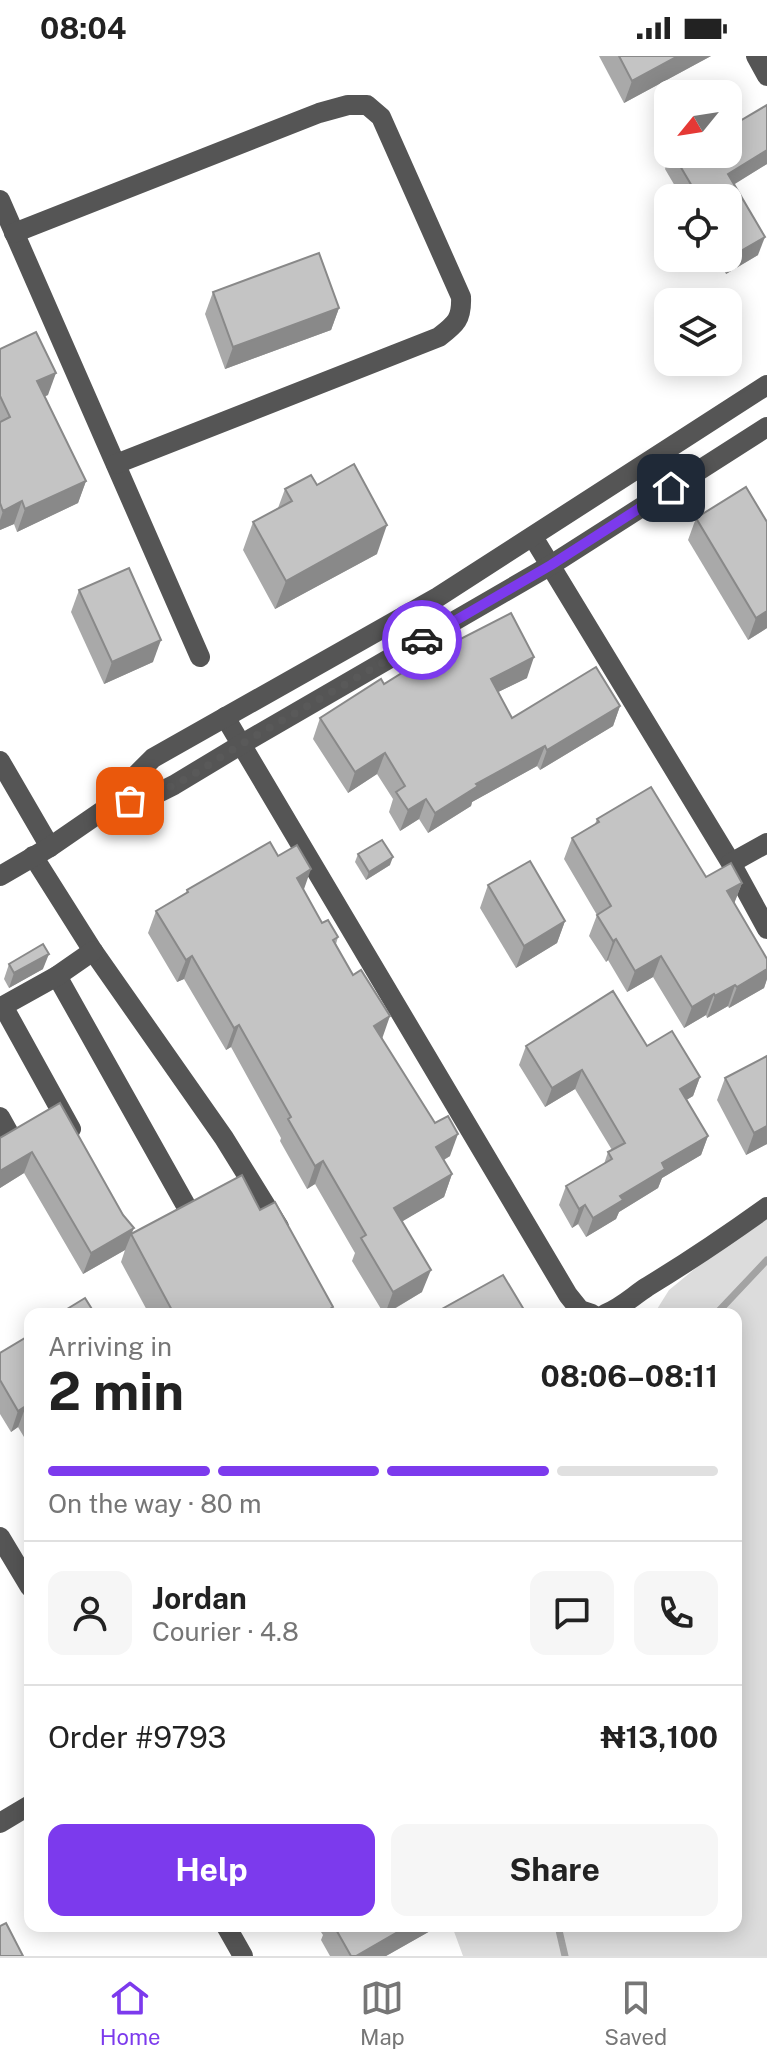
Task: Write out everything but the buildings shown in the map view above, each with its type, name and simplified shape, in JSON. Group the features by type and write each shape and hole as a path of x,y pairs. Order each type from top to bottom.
{"street":[{"path":"756,56 767,76"},
{"path":"14,233 319,113 348,105 367,105 381,117 449,269 461,297 462,313 453,327 439,337 116,464"},
{"path":"0,200 200,657"},
{"path":"0,876 111,805 153,758 438,597 767,385"},
{"path":"111,805 150,797 174,785 551,565 767,427"},
{"path":"533,537 731,863 767,929"},
{"path":"225,717 578,1308"},
{"path":"0,761 41,851 93,951 224,1138 292,1250"},
{"path":"731,863 767,843"},
{"path":"83,1151 1,1007 57,976 93,951"},
{"path":"57,976 189,1211"},
{"path":"618,1308 767,1207"},
{"path":"0,1537 24,1577"},
{"path":"0,1823 24,1809"},
{"path":"229,1932 243,1956"}],"shaded area":[{"path":"767,1210 767,1956 463,1956 454,1932 742,1932 742,1308 658,1308 669,1290"}],"waterway":[{"path":"722,1308 767,1260"},
{"path":"559,1932 565,1956"}],"way so far":[{"path":"130,801 150,797 174,785 422,640"}],"route":[{"path":"422,640 551,565 671,488"}]}
